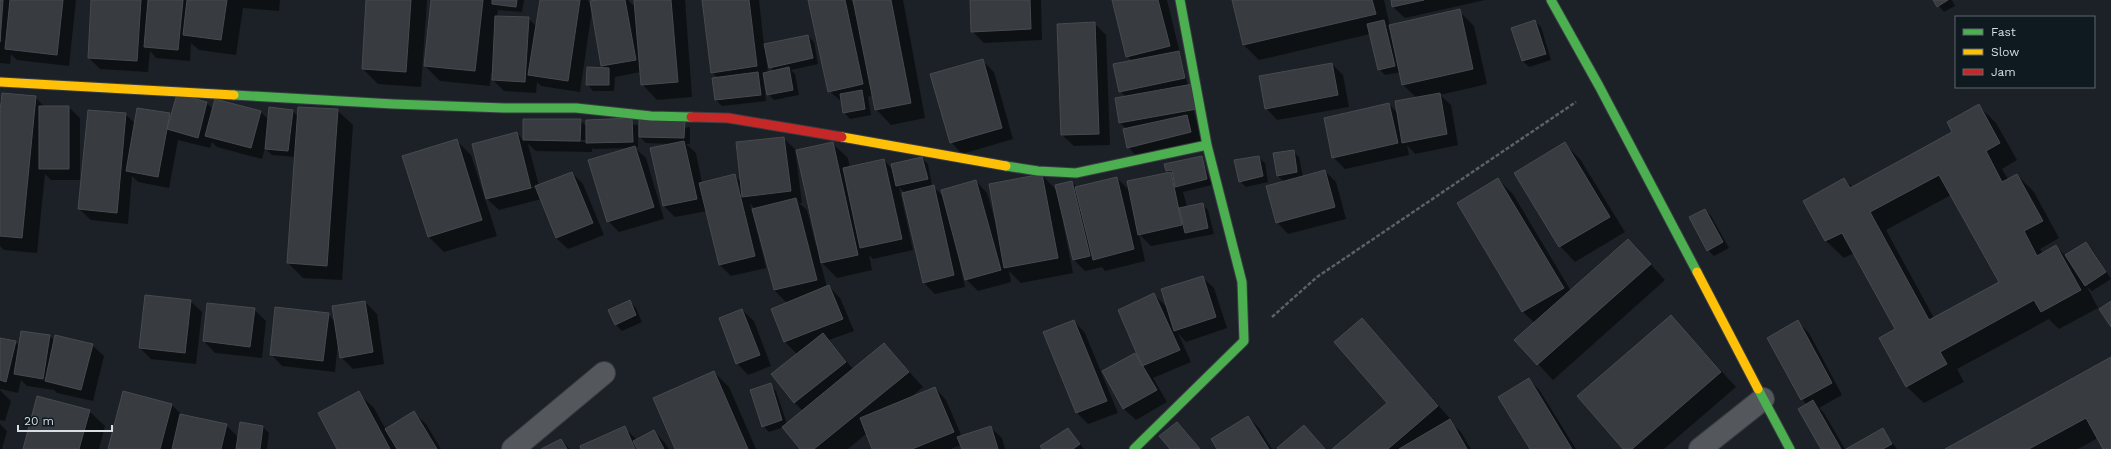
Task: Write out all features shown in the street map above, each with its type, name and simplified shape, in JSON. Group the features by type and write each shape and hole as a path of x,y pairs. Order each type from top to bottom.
{"street":[{"path":"1134,449 1244,341 1242,282 1207,145 1180,0"},
{"path":"1551,0 1599,86 1762,400 1790,449"},
{"path":"0,82 401,104 504,108 576,108 651,116 728,118 1038,171 1076,173 1207,145"},
{"path":"513,449 604,373"},
{"path":"1700,449 1762,400"}],"path":[{"path":"1244,341 1317,277 1599,86"}],"building":[{"path":"0,0 3,0 0,42"},
{"path":"10,0 63,0 57,55 5,49"},
{"path":"91,0 141,0 137,61 88,58"},
{"path":"148,0 183,0 178,50 144,47"},
{"path":"187,0 227,0 221,40 183,35"},
{"path":"366,0 411,0 406,72 362,69"},
{"path":"431,0 483,0 475,71 424,66"},
{"path":"492,0 517,0 516,7 492,4"},
{"path":"540,0 580,0 568,81 528,75"},
{"path":"625,0 636,60 601,66 590,1"},
{"path":"634,0 671,0 678,82 641,85"},
{"path":"702,0 749,0 757,66 711,73"},
{"path":"808,0 845,0 863,84 828,92"},
{"path":"853,0 891,0 911,103 875,110"},
{"path":"970,0 1030,0 1031,29 971,32"},
{"path":"1112,0 1158,0 1170,46 1126,57"},
{"path":"1232,0 1372,0 1376,14 1243,45"},
{"path":"1391,0 1424,0 1392,7"},
{"path":"1933,0 1948,0 1937,7"},
{"path":"1460,9 1473,69 1402,85 1389,25"},
{"path":"495,16 529,17 525,82 492,80"},
{"path":"1384,20 1395,66 1378,70 1367,24"},
{"path":"1535,20 1546,54 1522,61 1511,28"},
{"path":"1095,22 1099,134 1061,135 1057,24"},
{"path":"808,35 813,58 769,68 764,44"},
{"path":"1179,51 1185,78 1119,92 1113,64"},
{"path":"983,59 1002,128 950,143 930,74"},
{"path":"1332,63 1338,95 1265,109 1259,76"},
{"path":"587,67 609,68 609,85 586,85"},
{"path":"789,67 793,90 767,95 763,73"},
{"path":"758,72 761,95 715,100 712,78"},
{"path":"1193,84 1197,109 1119,123 1115,98"},
{"path":"862,90 865,109 843,113 840,94"},
{"path":"2,93 36,96 22,238 0,236 0,111"},
{"path":"1440,93 1447,134 1402,143 1395,101"},
{"path":"177,94 207,102 198,138 167,129"},
{"path":"215,99 261,111 251,148 205,136"},
{"path":"1389,103 1398,143 1332,158 1324,118"},
{"path":"1979,104 2000,143 1986,151 2002,182 2017,174 2043,221 2024,231 2037,256 2056,245 2081,290 2041,312 2034,300 1940,352 1947,364 1906,387 1879,338 1895,329 1842,233 1825,241 1803,201 1844,178 1850,188 1952,132 1947,122","holes":["1939,175 1999,282 1929,320 1870,212"]},
{"path":"39,106 69,106 69,169 39,169"},
{"path":"269,107 293,110 288,151 265,149"},
{"path":"298,107 338,109 327,266 287,263"},
{"path":"137,108 170,113 158,177 126,171"},
{"path":"88,110 126,113 117,213 78,209"},
{"path":"1187,115 1191,132 1127,148 1123,129"},
{"path":"632,118 633,142 586,143 586,120"},
{"path":"523,119 581,119 580,141 523,140"},
{"path":"639,119 685,120 684,138 639,137"},
{"path":"517,132 531,188 486,199 472,144"},
{"path":"784,137 791,191 742,197 736,142"},
{"path":"457,139 482,220 428,237 402,156"},
{"path":"684,141 697,199 663,206 650,148"},
{"path":"833,142 858,255 821,263 796,150"},
{"path":"1565,142 1610,217 1559,247 1514,173"},
{"path":"635,146 654,207 607,222 588,160"},
{"path":"1294,150 1297,172 1277,176 1273,153"},
{"path":"1202,156 1207,179 1175,187 1172,170 1166,171 1164,164"},
{"path":"1259,156 1263,176 1239,182 1234,160"},
{"path":"922,157 928,179 896,186 891,164"},
{"path":"884,159 902,239 860,248 843,168"},
{"path":"1325,170 1335,207 1276,223 1266,186"},
{"path":"572,172 593,223 556,238 535,186"},
{"path":"1171,172 1182,225 1138,235 1127,181"},
{"path":"735,174 755,256 719,265 699,183"},
{"path":"1042,174 1058,258 1004,268 989,184"},
{"path":"1117,177 1134,249 1093,260 1075,187"},
{"path":"1498,178 1564,288 1522,312 1457,203"},
{"path":"976,180 1001,270 965,280 941,190"},
{"path":"1072,181 1090,256 1073,260 1055,185"},
{"path":"934,185 954,275 923,283 902,193"},
{"path":"796,198 817,280 774,290 752,209"},
{"path":"1203,203 1208,228 1185,233 1179,208"},
{"path":"1705,209 1723,242 1707,251 1689,217"},
{"path":"1628,239 1651,264 1537,365 1514,340"},
{"path":"2086,242 2106,272 2085,286 2065,255"},
{"path":"1203,276 1216,317 1174,331 1161,289"},
{"path":"829,285 843,319 784,342 771,309"},
{"path":"1154,293 1180,350 1142,366 1118,310"},
{"path":"145,295 191,300 185,353 139,348"},
{"path":"630,300 636,315 615,325 608,310"},
{"path":"365,301 373,352 340,358 332,306"},
{"path":"2111,301 2111,327 2099,309"},
{"path":"207,303 255,308 250,347 203,341"},
{"path":"275,307 329,313 323,361 270,355"},
{"path":"742,309 760,355 736,364 719,318"},
{"path":"1671,315 1721,372 1632,449 1623,449 1577,396"},
{"path":"1362,318 1438,406 1388,449 1332,449 1387,403 1334,342"},
{"path":"1074,320 1107,401 1076,413 1043,332"},
{"path":"1798,320 1832,383 1801,400 1767,338"},
{"path":"21,331 50,335 43,379 14,374"},
{"path":"823,333 846,362 794,403 771,374"},
{"path":"55,335 93,344 81,390 45,381"},
{"path":"0,338 16,341 6,382 0,380"},
{"path":"884,343 909,372 814,449 800,449 782,427"},
{"path":"1135,353 1157,390 1123,409 1102,371"},
{"path":"2111,357 2111,449 2103,449 2086,418 2029,449 1945,449"},
{"path":"714,371 748,449 675,449 653,398"},
{"path":"1529,378 1572,449 1530,449 1498,397"},
{"path":"771,383 782,420 762,427 750,390"},
{"path":"935,387 954,432 912,449 872,449 860,418"},
{"path":"123,391 172,404 160,449 108,449"},
{"path":"359,391 390,449 337,449 318,413"},
{"path":"37,396 90,410 79,449 23,449"},
{"path":"1813,400 1841,449 1821,449 1798,409"},
{"path":"414,411 437,449 397,449 385,429"},
{"path":"180,414 227,424 221,449 172,449"},
{"path":"1248,416 1269,449 1217,449 1211,439"},
{"path":"1450,419 1467,449 1399,449"},
{"path":"240,422 263,426 260,449 236,449"},
{"path":"1177,422 1200,449 1170,449 1159,436"},
{"path":"1304,425 1325,449 1277,448"},
{"path":"625,426 635,449 581,449 580,446"},
{"path":"991,426 998,449 962,449 957,437"},
{"path":"1068,428 1080,444 1073,449 1042,449 1040,446"},
{"path":"1883,428 1892,444 1883,449 1846,449"},
{"path":"654,430 664,449 637,449 633,441"},
{"path":"561,439 567,449 541,449"}],"traffic: fast":[{"path":"1134,449 1244,341 1242,282 1207,145 1180,0"},
{"path":"1551,0 1599,86 1697,272"},
{"path":"234,95 393,104 504,108 576,108 651,116 691,117"},
{"path":"1006,166 1038,171 1076,173 1207,145"},
{"path":"1758,389 1790,449"}],"traffic: slow":[{"path":"0,82 234,95"},
{"path":"842,137 1006,166"},
{"path":"1697,272 1758,389"}],"traffic: jam":[{"path":"691,117 728,118 842,137"}]}
